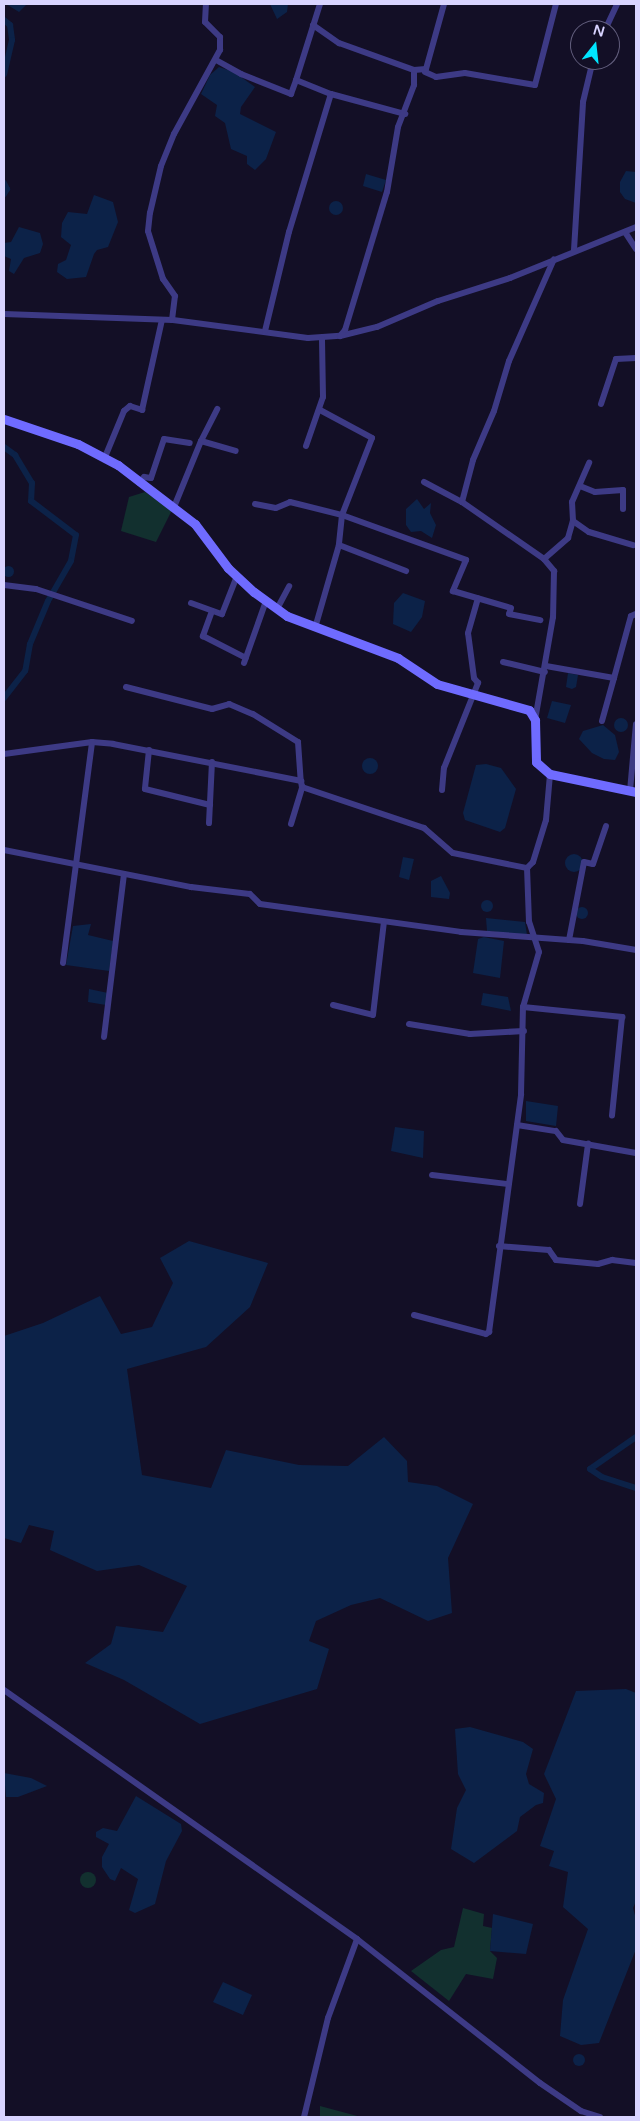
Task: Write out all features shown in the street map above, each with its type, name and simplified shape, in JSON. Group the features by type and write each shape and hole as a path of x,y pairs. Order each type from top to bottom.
{"street":[{"path":"172,320 175,296 163,279 148,231 150,213 161,166 174,134 216,60 220,37 205,22 206,4"},
{"path":"216,60 241,74 291,94 320,4"},
{"path":"425,72 444,4"},
{"path":"313,25 339,44 436,76 465,73 536,85 556,4"},
{"path":"610,20 617,4"},
{"path":"340,336 345,330 387,192 393,149 414,85 414,70"},
{"path":"574,250 584,102 592,70"},
{"path":"296,80 331,94 405,114"},
{"path":"265,330 289,232 331,94"},
{"path":"4,314 172,320 265,330 322,339 377,327 438,301 636,227"},
{"path":"625,232 636,249"},
{"path":"462,502 471,468 509,362 554,259"},
{"path":"105,457 124,411 130,406 142,410 162,320"},
{"path":"306,446 320,410 325,356 322,339"},
{"path":"601,404 616,359 636,358"},
{"path":"174,508 201,441 217,409"},
{"path":"315,628 339,545 342,515 372,438 320,410"},
{"path":"4,420 27,425 105,457 195,524 237,576 277,608 315,628 398,658 437,684 529,710 535,720"},
{"path":"139,483 144,477 151,478 164,439 190,443"},
{"path":"201,441 236,451"},
{"path":"544,559 568,538 573,521 572,502 589,463"},
{"path":"424,482 462,502 544,559 554,571 556,581 545,669 535,720 536,762 550,774 633,792 636,724"},
{"path":"580,486 595,492 623,490 623,509"},
{"path":"255,504 276,508 290,502 342,515 466,560 454,591 510,608 509,614 540,620"},
{"path":"573,521 589,532 633,545"},
{"path":"339,545 406,571"},
{"path":"191,603 222,614 237,576"},
{"path":"4,585 36,589 132,621"},
{"path":"277,608 289,586"},
{"path":"442,790 444,768 476,694 478,684 474,678 468,633 478,598"},
{"path":"212,611 203,636 245,661 266,601"},
{"path":"602,720 631,616 636,614"},
{"path":"502,662 614,678"},
{"path":"126,687 212,709 229,704 253,714 298,742 301,784 291,824"},
{"path":"4,754 92,742 212,762 301,784 424,828 453,853 528,868"},
{"path":"63,963 92,742"},
{"path":"149,750 145,788 210,805"},
{"path":"209,823 212,762"},
{"path":"414,1314 487,1333 517,1125 524,1031 523,1007 538,956 536,938 529,922 528,868 533,862 546,820 550,774"},
{"path":"569,940 584,862 593,864 606,826"},
{"path":"4,850 124,874 250,894 260,904 384,922 569,940 636,950"},
{"path":"104,1037 124,874"},
{"path":"333,1005 373,1015 384,922"},
{"path":"523,1007 622,1017 612,1115"},
{"path":"409,1024 470,1034 524,1031"},
{"path":"517,1125 556,1131 563,1140 636,1153"},
{"path":"580,1204 588,1144"},
{"path":"432,1175 508,1184"},
{"path":"499,1246 549,1250 556,1260 598,1264 612,1260 636,1263"},
{"path":"4,1690 357,1939 540,2083 581,2111 600,2117"},
{"path":"304,2117 328,2018 357,1939"}],"green space":[{"path":"145,492 172,510 156,542 121,531 129,497"},
{"path":"85,1872 91,1872 96,1877 94,1886 85,1888 80,1883 80,1877"},
{"path":"463,1908 484,1914 483,1926 492,1928 490,1951 497,1958 493,1979 466,1974 449,2001 411,1971 441,1950 454,1947"},
{"path":"320,2106 361,2117 320,2117"}],"water":[{"path":"6,4 27,4 19,12"},
{"path":"270,4 288,4 287,12 277,19"},
{"path":"219,67 234,72 255,87 241,107 240,114 276,132 266,159 255,170 247,164 247,156 231,149 225,123 215,116 217,105 201,94 210,75"},
{"path":"626,171 636,172 636,203 625,199 620,192 620,182"},
{"path":"366,174 386,180 382,192 363,186"},
{"path":"94,195 113,202 118,222 108,247 97,250 94,254 86,277 67,279 57,272 58,264 66,260 71,245 61,237 62,223 68,212 87,214"},
{"path":"333,201 339,201 343,208 339,215 333,215 329,211 329,205"},
{"path":"19,227 40,233 43,244 40,253 24,258 14,274 9,271 11,259 4,256 4,243 11,242"},
{"path":"417,499 424,509 431,503 430,513 436,525 432,538 421,531 411,532 406,525 406,509"},
{"path":"8,565 14,571 8,577 2,571"},
{"path":"403,593 425,601 422,617 411,632 393,624 394,603"},
{"path":"568,673 578,675 576,687 572,689 566,687"},
{"path":"552,701 571,705 565,723 547,718"},
{"path":"618,718 624,718 628,725 624,732 618,732 614,728 614,722"},
{"path":"603,725 615,735 619,752 615,760 604,759 592,753 579,739 583,731"},
{"path":"367,758 373,758 378,763 376,772 367,774 362,769 362,763"},
{"path":"486,764 501,768 516,789 505,828 500,832 465,820 463,813 476,765"},
{"path":"574,854 580,857 583,863 580,869 574,872 568,869 565,863 568,857"},
{"path":"403,857 414,859 409,880 399,877"},
{"path":"441,876 450,893 449,899 431,897 431,881"},
{"path":"489,900 492,901 492,911 485,912 482,911 481,904 482,901"},
{"path":"580,907 584,907 588,913 584,919 580,919 576,915 576,911"},
{"path":"486,918 525,922 527,935 487,931"},
{"path":"91,924 88,935 113,941 109,971 66,965 73,926"},
{"path":"484,937 504,941 500,978 473,973 478,939"},
{"path":"89,989 108,993 106,1005 88,1002"},
{"path":"483,993 508,997 511,1011 481,1005"},
{"path":"526,1101 558,1106 556,1126 526,1121"},
{"path":"395,1127 424,1131 423,1158 391,1151"},
{"path":"189,1241 268,1263 250,1307 206,1347 127,1369 142,1475 211,1488 226,1450 299,1465 348,1466 384,1437 407,1461 408,1482 437,1486 473,1504 448,1558 452,1613 428,1621 380,1598 351,1605 316,1621 309,1641 329,1649 317,1689 200,1724 124,1680 85,1663 111,1644 116,1626 163,1632 187,1586 139,1565 97,1571 50,1550 54,1531 29,1525 21,1543 4,1538 4,1336 43,1323 100,1296 121,1334 152,1327 173,1283 160,1258"},
{"path":"626,1689 636,1693 636,1901 633,1908 636,1919 636,1949 599,2043 581,2045 560,2036 563,2000 588,1929 563,1907 568,1872 549,1866 554,1851 540,1846 556,1799 544,1774 576,1691"},
{"path":"470,1727 523,1742 533,1749 526,1774 529,1784 544,1793 543,1803 536,1805 520,1817 517,1831 474,1863 451,1849 457,1808 466,1790 458,1774 455,1729"},
{"path":"4,1773 31,1778 47,1786 18,1797 6,1797"},
{"path":"136,1796 181,1824 182,1831 166,1861 155,1904 135,1913 129,1910 138,1879 121,1868 115,1881 110,1879 102,1867 102,1857 109,1844 96,1837 96,1832 103,1828 117,1831"},
{"path":"493,1914 533,1924 526,1954 490,1951"},
{"path":"223,1982 252,1995 243,2015 213,2002"},
{"path":"579,2054 585,2060 579,2066 573,2060"}],"waterway":[{"path":"4,20 10,25 12,40 4,74"},
{"path":"4,183 7,189 4,194"},
{"path":"4,447 15,455 32,483 31,501 76,535 71,561 48,601 30,644 25,671 4,698"},
{"path":"636,1437 590,1469 602,1477 636,1488"}]}
